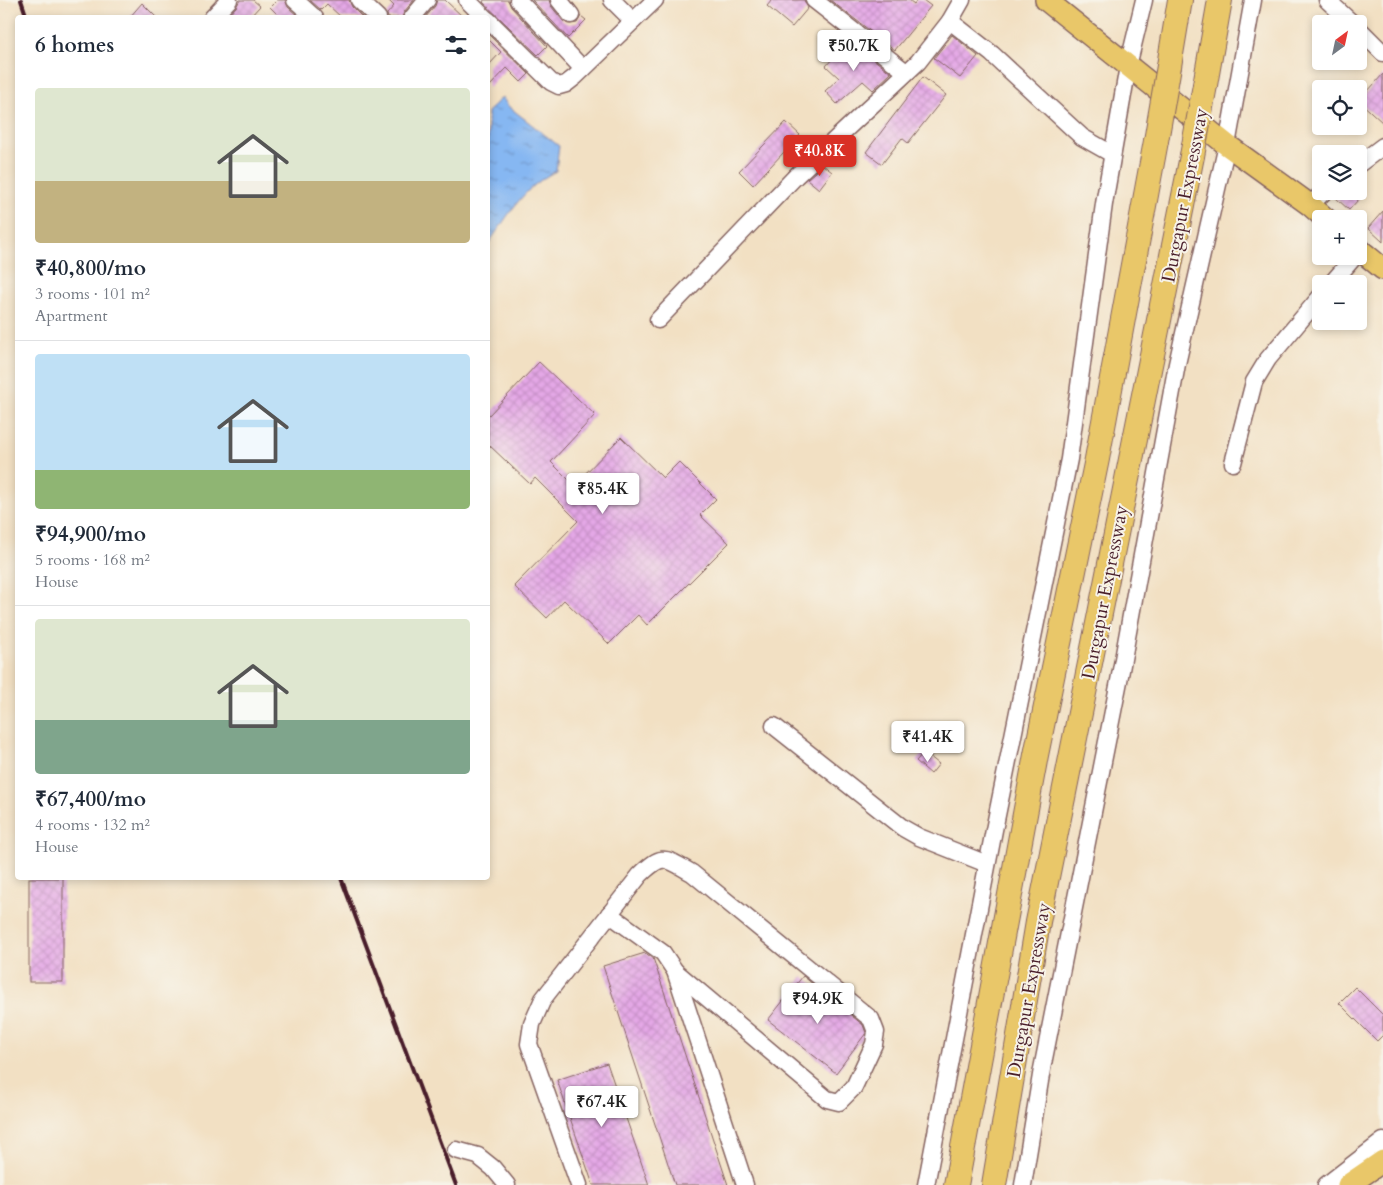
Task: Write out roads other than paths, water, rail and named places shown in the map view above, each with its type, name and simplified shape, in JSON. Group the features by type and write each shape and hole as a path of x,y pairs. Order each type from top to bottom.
{"highway":[{"name":"Durgapur Expressway","path":"956,1185 1036,755 1097,459 1156,142 1180,0"},
{"name":"Durgapur Expressway","path":"994,1185 1038,922 1192,156 1220,0"}],"main road":[{"path":"1046,0 1227,145 1320,205"},
{"path":"1367,258 1383,269"},
{"path":"1348,1185 1383,1161"}],"street":[{"path":"215,15 228,0"},
{"path":"295,0 312,15"},
{"path":"359,0 375,15"},
{"path":"414,15 427,0"},
{"path":"467,0 482,15"},
{"path":"518,0 583,69"},
{"path":"559,0 571,15"},
{"path":"612,0 633,21"},
{"path":"490,22 551,82 559,86 566,84 583,69 655,0"},
{"path":"814,0 906,72"},
{"path":"658,320 796,176 918,62 950,21 962,0"},
{"path":"926,1185 987,864 1069,459 1112,154 1128,66 1144,0"},
{"path":"1023,1185 1042,1069 1119,681 1177,364 1227,145 1253,0"},
{"path":"1327,0 1343,15"},
{"path":"950,21 992,54 1082,137 1112,154"},
{"path":"1368,39 1383,53"},
{"path":"1367,158 1383,146"},
{"path":"1339,275 1347,265"},
{"path":"1233,462 1254,382 1260,370 1312,307"},
{"path":"774,726 902,828 919,837 987,864"},
{"path":"579,1185 529,1044 532,1024 543,1000 640,875 654,861 668,860 692,874 871,1019 876,1032 874,1044 854,1086 839,1102 827,1099 675,971"},
{"path":"609,914 663,953 675,971 745,1185"},
{"path":"1326,1185 1383,1141"},
{"path":"456,1150 478,1156 493,1168 508,1185"}],"water":[{"path":"502,97 508,106 559,146 556,171 544,178 525,194 490,241 490,110"}],"railway":[{"path":"21,0 26,15"},
{"path":"342,880 456,1185"}]}
